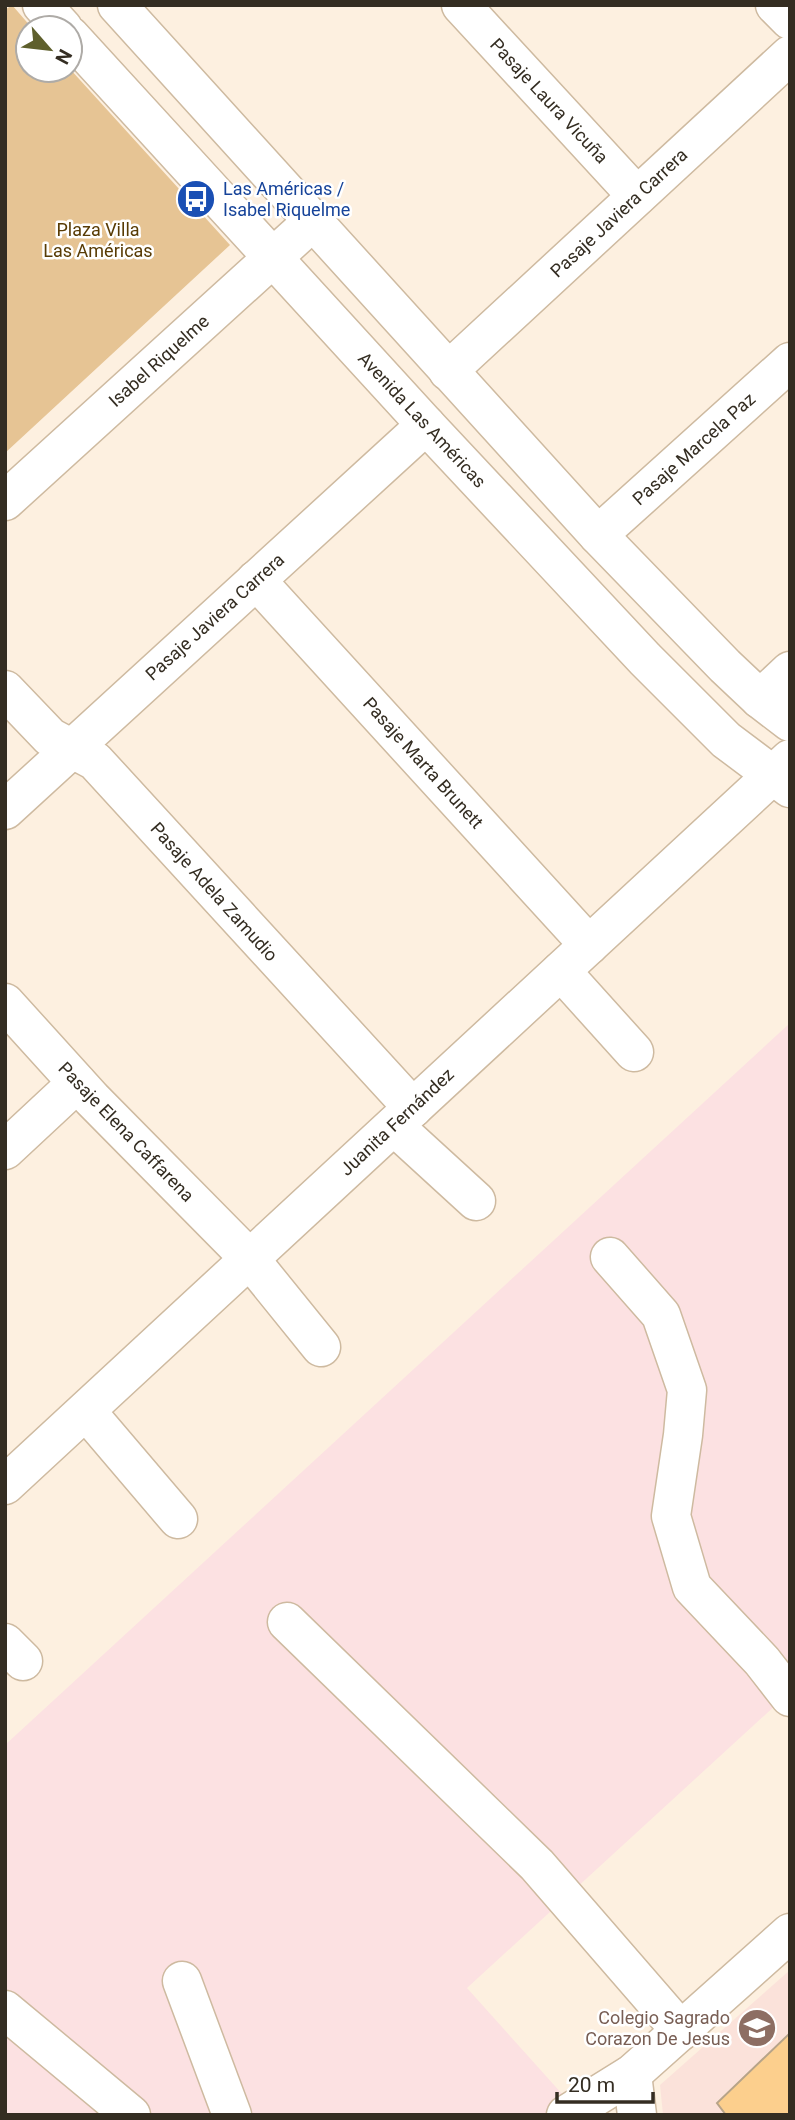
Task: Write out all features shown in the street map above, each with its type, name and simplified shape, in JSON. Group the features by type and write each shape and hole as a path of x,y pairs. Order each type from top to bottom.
{"street":[{"path":"117,5 598,535 760,699 790,722"},
{"name":"Pasaje Laura Vicuña","path":"461,5 637,196"},
{"path":"775,5 790,20"},
{"name":"Avenida Las Américas","path":"84,51 426,425 696,711 726,740 784,774"},
{"name":"Pasaje Javiera Carrera","path":"448,371 790,55"},
{"name":"Isabel Riquelme","path":"5,501 312,222"},
{"name":"Pasaje Marcela Paz","path":"598,535 790,362"},
{"name":"Pasaje Javiera Carrera","path":"5,810 426,425"},
{"name":"Pasaje Marta Brunett","path":"256,580 589,945"},
{"path":"760,699 790,671"},
{"name":"Pasaje Adela Zamudio","path":"5,690 50,737 95,761 476,1201"},
{"name":"Juanita Fernández","path":"5,1485 589,945 784,774"},
{"path":"561,971 634,1052"},
{"name":"Pasaje Elena Caffarena","path":"5,1003 77,1083 249,1258 321,1347"},
{"path":"5,1150 77,1083"},
{"path":"610,1257 661,1315 687,1390 671,1516 692,1587 762,1661 790,1697"},
{"path":"86,1410 178,1519"},
{"path":"287,1622 537,1865 681,2031"},
{"path":"566,2115 632,2074 790,1933"},
{"path":"182,1981 232,2115"},
{"path":"5,2010 131,2115"},
{"path":"632,2074 637,2115"}],"shaded area":[{"path":"790,1023 790,1692 467,1988 581,2115 5,2115 5,1745"},
{"name":"Colegio Sagrado Corazon De Jesus","path":"790,1970 790,2115 663,2115 660,2085"}],"green space":[{"name":"Plaza Villa Las Américas","path":"12,5 20,14 14,14 14,84 84,84 230,245 5,453 5,10"}],"building":[{"path":"790,2033 790,2115 726,2115 717,2103"}],"place":[{"name":"Las Américas / Isabel Riquelme","path":"196,199"},
{"name":"Colegio Sagrado Corazon De Jesus","path":"757,2028"}]}
